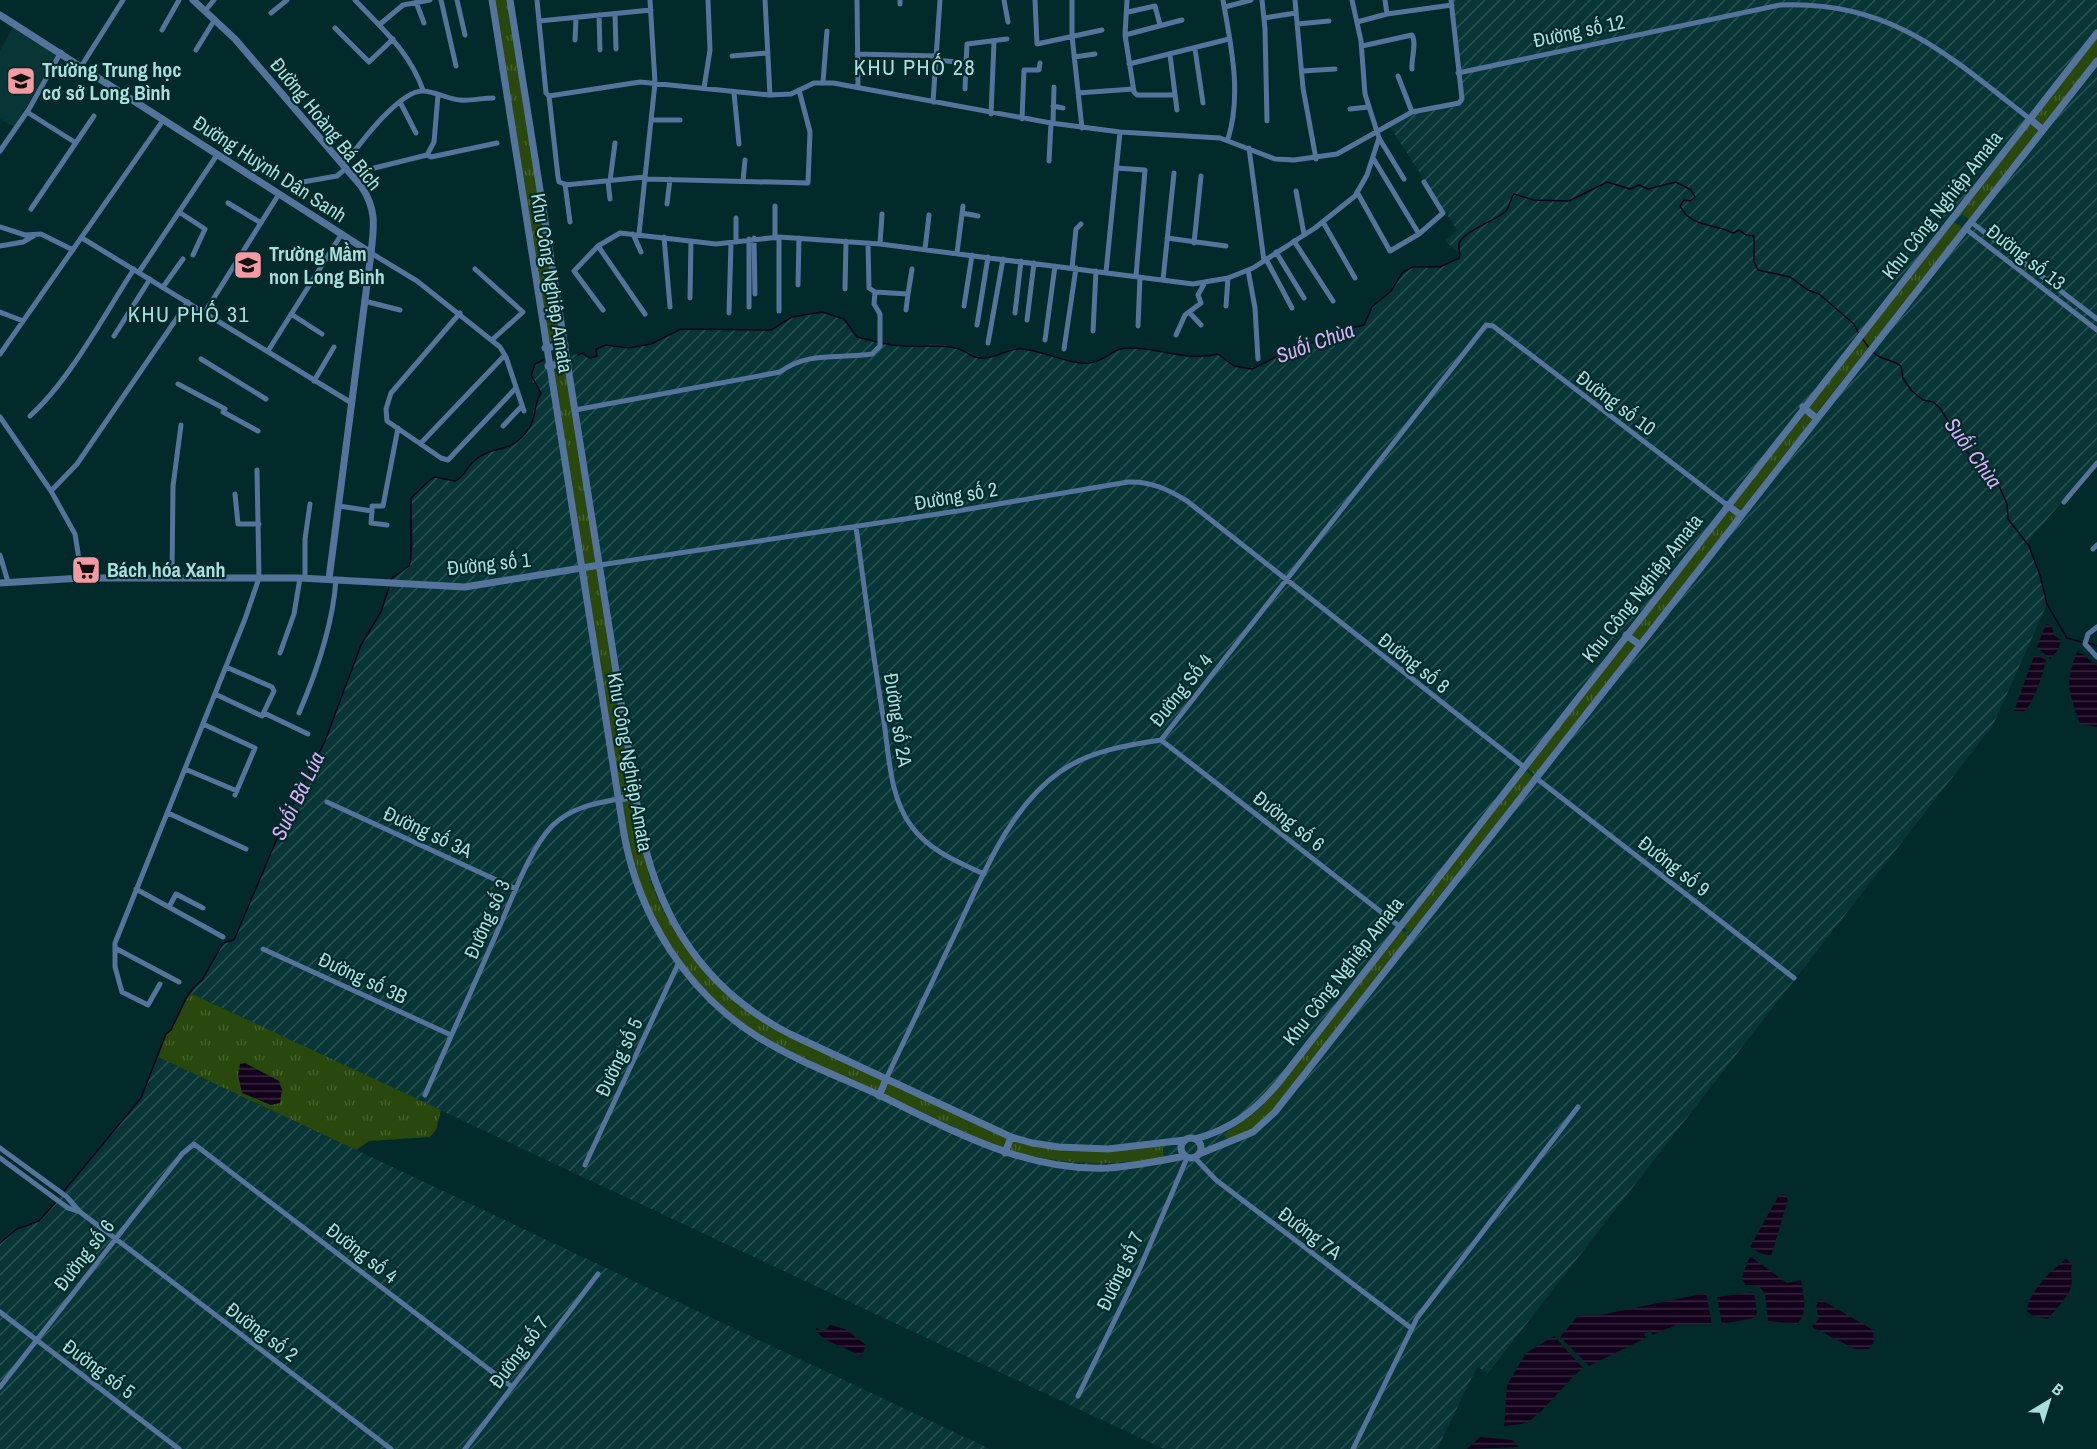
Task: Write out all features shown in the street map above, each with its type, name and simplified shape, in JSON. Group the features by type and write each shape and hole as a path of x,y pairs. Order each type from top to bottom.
{"street":[{"path":"82,65 123,0"},
{"path":"162,30 179,0"},
{"name":"Đường Hoàng Bá Bích","path":"192,0 235,39 365,192 373,208 375,220 350,402 333,579"},
{"path":"205,11 214,0"},
{"path":"271,13 286,0"},
{"path":"355,0 393,39 416,68 423,90"},
{"path":"379,25 403,5 430,0"},
{"path":"441,0 456,66"},
{"path":"457,0 465,35"},
{"name":"Khu Công Nghiệp Amata","path":"492,0 580,569 628,856 654,925 679,962 712,1001 751,1032 778,1048 1005,1153 1054,1165 1096,1168 1192,1156 1242,1138 1264,1124 2097,61"},
{"name":"Khu Công Nghiệp Amata","path":"510,0 636,796 648,862 666,910 694,954 711,973 736,998 776,1027 1011,1137 1059,1147 1085,1149 1195,1139 1220,1132 1260,1104 2097,33"},
{"path":"537,0 546,93 549,96 558,177 559,182 565,185 645,178 807,184 810,181 810,132 799,90"},
{"path":"641,252 636,234 645,178 655,83 650,0"},
{"path":"704,88 710,50 708,0"},
{"path":"765,0 770,95"},
{"path":"857,0 858,86"},
{"path":"933,102 940,0"},
{"path":"1004,0 1008,22"},
{"path":"1035,0 1036,42 1102,30"},
{"path":"1072,0 1072,36 1082,128"},
{"path":"1127,0 1125,35 1133,89 1137,95 1175,95"},
{"path":"1228,139 1236,108 1224,3 1251,0"},
{"path":"1262,0 1267,121"},
{"path":"1295,0 1302,71 1316,159"},
{"path":"1352,0 1362,46 1368,107 1378,135 1404,179"},
{"path":"1385,0 1387,14"},
{"path":"416,2 424,22"},
{"path":"1128,12 1154,3 1160,25"},
{"path":"549,96 622,83 655,83 734,93 791,94 823,82 858,86 1052,124 1120,132 1228,139 1275,159 1316,159 1337,154 1378,135 1412,112 1459,103 1462,99 1451,3 1387,14 1357,22"},
{"name":"Đường số 12","path":"1458,72 1780,5 1830,5 1877,14 1909,28 2030,119"},
{"path":"538,21 651,10"},
{"path":"1264,18 1296,13"},
{"path":"615,14 616,49"},
{"name":"Đường Huỳnh Dân Sanh","path":"0,15 82,65 371,254"},
{"path":"599,15 600,50"},
{"path":"576,18 576,40"},
{"path":"196,50 215,20"},
{"path":"1125,35 1182,20"},
{"path":"1297,24 1329,21"},
{"path":"335,28 369,62 393,39"},
{"path":"823,82 827,31"},
{"path":"1362,46 1412,35 1415,40 1411,58 1412,69"},
{"path":"965,89 968,44 1007,39"},
{"path":"1129,63 1229,39"},
{"path":"992,114 994,42"},
{"path":"1194,49 1203,103"},
{"path":"0,151 27,112 61,52"},
{"path":"732,56 768,53"},
{"path":"857,54 937,58 966,63"},
{"path":"1074,57 1095,54"},
{"path":"1170,55 1177,110"},
{"path":"1022,119 1024,70 1038,71 1040,63"},
{"path":"1302,71 1335,69"},
{"path":"1398,76 1412,112"},
{"path":"1049,161 1054,87"},
{"path":"1078,93 1133,89"},
{"path":"291,184 338,176 346,170 366,135 400,102 423,90 460,100 493,98"},
{"path":"734,93 739,144"},
{"path":"427,155 434,142 438,95"},
{"path":"400,102 416,133"},
{"path":"1053,106 1063,108"},
{"path":"1350,109 1368,107"},
{"path":"27,112 76,143"},
{"path":"32,209 94,116"},
{"path":"0,354 164,119"},
{"path":"2030,119 2043,130"},
{"path":"651,120 680,120"},
{"path":"1106,272 1120,132"},
{"path":"603,310 573,273 598,246 620,232 691,241 733,243 777,237 880,244 1204,284 1248,270 1323,222 1357,192 1373,158 1378,135"},
{"path":"346,170 427,155 431,157 497,143"},
{"path":"610,199 609,181 615,143"},
{"path":"1249,148 1265,260 1292,308"},
{"path":"30,416 46,399 218,155"},
{"path":"1373,158 1419,234"},
{"path":"743,181 745,160"},
{"path":"1116,168 1145,170 1138,277 1138,326"},
{"path":"1163,280 1174,173"},
{"path":"1194,243 1201,176"},
{"path":"667,204 670,179"},
{"path":"1357,192 1390,251 1419,234 1443,213 1424,182"},
{"path":"565,185 570,222"},
{"path":"1296,191 1304,234"},
{"path":"205,312 279,194"},
{"path":"228,202 261,223"},
{"path":"775,206 779,311"},
{"path":"957,253 963,206"},
{"path":"179,212 206,229 193,255"},
{"path":"962,213 978,216"},
{"path":"880,244 882,214"},
{"path":"925,249 929,215"},
{"path":"1955,216 1968,226"},
{"path":"729,314 736,218"},
{"path":"1323,222 1355,278"},
{"path":"1064,349 1074,268 1076,229 1081,224"},
{"name":"Đường số 13","path":"1968,226 2096,325"},
{"path":"0,227 25,235 38,233 73,250"},
{"path":"0,246 23,242 38,233"},
{"path":"268,351 340,235"},
{"path":"664,237 670,307"},
{"path":"82,238 350,402"},
{"path":"798,285 799,238"},
{"path":"1167,238 1226,246"},
{"path":"751,239 755,294"},
{"path":"748,308 751,239"},
{"path":"690,298 691,241"},
{"path":"845,288 846,241"},
{"path":"1294,241 1333,301"},
{"path":"868,243 869,288 875,292 908,294"},
{"path":"598,246 645,314"},
{"path":"1276,252 1304,298"},
{"path":"371,254 417,281 460,313 492,340 505,355 523,408 503,426"},
{"path":"964,306 972,255"},
{"path":"977,325 988,257"},
{"path":"988,343 1004,258"},
{"path":"163,287 183,259"},
{"path":"1015,313 1021,261"},
{"path":"1027,320 1034,263"},
{"path":"1046,340 1055,266"},
{"path":"475,269 523,312 492,340"},
{"path":"906,310 912,269"},
{"path":"1248,270 1255,308 1257,358"},
{"path":"1093,331 1095,271"},
{"path":"1226,306 1228,278"},
{"path":"114,336 150,279"},
{"path":"1176,335 1185,315 1200,303 1198,295 1204,284"},
{"path":"575,410 780,372 791,364 812,357 872,354 879,342 880,314 874,304 875,292"},
{"path":"364,301 400,309"},
{"path":"51,491 77,464 188,302"},
{"path":"0,312 23,321"},
{"path":"1190,312 1201,325"},
{"path":"460,313 391,393 386,418 441,458 448,460 516,387"},
{"path":"291,314 322,334"},
{"name":"Đường số 10","path":"1487,324 1727,505"},
{"name":"Đường Số 4","path":"886,1079 984,874 1022,808 1061,771 1106,751 1161,740 1487,324"},
{"path":"545,348 565,345"},
{"path":"314,381 334,347"},
{"path":"421,443 505,355"},
{"path":"201,359 266,399"},
{"path":"548,366 568,363"},
{"path":"178,384 258,431"},
{"path":"1803,408 1816,418"},
{"path":"0,417 51,491 75,534 82,578"},
{"path":"172,577 173,476 181,425"},
{"path":"387,525 370,523 372,506 385,503 398,428"},
{"path":"2064,502 2097,463"},
{"path":"160,984 148,1005 122,992 115,967 115,948 136,889 226,667 259,578 257,470"},
{"name":"Đường số 2","path":"600,566 1135,482 1161,487 1187,501 1286,582"},
{"path":"235,494 238,524 259,524"},
{"path":"280,653 294,614 303,578 304,546 310,504"},
{"path":"1727,505 1741,515"},
{"path":"339,506 372,511"},
{"name":"Đường số 2A","path":"856,527 876,680 899,802 913,828 941,854 984,874"},
{"path":"0,555 4,582"},
{"name":"Đường số 1","path":"4,582 82,578 303,578 465,587 600,566"},
{"path":"299,713 314,678 332,616 333,579"},
{"name":"Đường số 8","path":"1286,582 1524,768"},
{"path":"2097,627 2086,642 2097,657"},
{"path":"1626,635 1640,645"},
{"path":"215,694 262,716 264,713 274,688 226,667"},
{"path":"264,713 308,734"},
{"path":"185,769 236,793 254,747 203,724"},
{"name":"Đường số 6","path":"1161,740 1399,926"},
{"path":"1524,768 1536,778"},
{"name":"Đường số 9","path":"1536,778 1794,978"},
{"path":"619,799 636,796"},
{"name":"Đường số 3","path":"425,1095 516,889 540,842 555,823 586,806 619,799"},
{"name":"Đường số 3A","path":"327,802 516,889"},
{"path":"168,813 246,849"},
{"path":"136,889 223,937"},
{"path":"169,907 176,894 203,908"},
{"path":"1399,926 1412,936"},
{"path":"115,948 179,982"},
{"name":"Đường số 3B","path":"263,949 451,1035"},
{"name":"Đường số 5","path":"585,1165 679,962"},
{"path":"879,1096 886,1079"},
{"path":"1353,1449 1411,1328 1578,1107"},
{"path":"1005,1153 1011,1137"},
{"path":"1185,1140 1181,1148 1192,1156 1201,1147 1195,1139"},
{"name":"Đường số 6","path":"0,1387 187,1148 194,1144"},
{"name":"Đường số 4","path":"194,1144 512,1387"},
{"path":"0,1148 67,1197 80,1212 116,1239"},
{"name":"Đường 7A","path":"1192,1156 1216,1180 1411,1328"},
{"name":"Đường số 7","path":"1078,1396 1192,1156"},
{"path":"0,1158 62,1204 80,1212"},
{"name":"Đường số 2","path":"116,1239 391,1449"},
{"name":"Đường số 7","path":"465,1449 598,1274"},
{"name":"Đường số 5","path":"0,1312 179,1449"}],"shaded area":[{"path":"1452,0 2097,0 2097,460 2027,543 2040,575 2047,604 1993,725 1488,1373 1477,1367 1437,1449 1164,1449 190,993 203,980 223,943 234,940 284,822 325,741 361,645 381,611 391,579 409,566 413,545 411,498 431,479 435,477 455,481 476,459 489,452 510,448 522,437 532,422 534,406 541,393 531,380 535,364 582,353 590,358 596,356 596,349 606,345 628,348 650,344 681,329 771,330 792,317 822,312 844,319 853,334 866,341 904,346 939,344 959,348 982,358 998,357 1010,349 1023,349 1064,360 1089,363 1098,362 1114,351 1129,348 1164,351 1191,358 1218,354 1240,369 1261,366 1299,345 1322,341 1338,331 1364,325 1372,307 1391,291 1400,275 1406,270 1413,267 1440,267 1459,258 1460,253 1445,241 1457,230 1390,127 1413,114 1460,104"},
{"name":"Trường Trung học cơ sở Long Bình","path":"14,27 58,54 14,127 0,119 0,50"},
{"name":"Trường Mầm non Long Bình","path":"245,251 261,262 252,277 241,270 238,276 232,272"},
{"path":"2046,624 2051,625 2055,636 2061,640 2058,650 2050,659 2037,647"},
{"path":"2077,652 2083,654 2097,666 2097,727 2080,724 2071,696 2070,673"},
{"path":"2037,655 2046,660 2038,687 2025,711 2014,711 2034,656"},
{"path":"158,1057 990,1449 0,1449 0,1244 17,1229 39,1221 49,1211 140,1098"},
{"path":"245,1063 279,1081 282,1090 280,1103 271,1105 242,1093 238,1075 240,1064"},
{"path":"1784,1194 1788,1200 1771,1256 1760,1253 1750,1247 1779,1195"},
{"path":"1750,1256 1787,1283 1801,1280 1804,1309 1797,1324 1768,1321 1765,1294 1760,1287 1745,1285 1742,1277"},
{"path":"2066,1259 2072,1264 2072,1284 2067,1296 2048,1319 2033,1316 2027,1311 2031,1297 2048,1275"},
{"path":"1754,1292 1757,1313 1754,1318 1722,1324 1717,1297"},
{"path":"1706,1293 1712,1324 1676,1325 1653,1335 1650,1331 1644,1334 1646,1338 1589,1366 1560,1337 1578,1316 1596,1316"},
{"path":"1820,1299 1873,1330 1874,1341 1869,1349 1855,1349 1812,1327 1819,1319 1816,1306"},
{"path":"830,1325 845,1329 866,1345 862,1356 824,1339 816,1331 816,1328 824,1332"},
{"path":"1554,1336 1583,1368 1532,1419 1522,1424 1504,1426 1507,1385 1526,1353"},
{"path":"1480,1437 1512,1440 1519,1447 1467,1449"}],"green space":[{"path":"495,0 507,0 561,340 547,342"},
{"path":"2097,38 2097,57 2042,127 2033,120"},
{"path":"2031,122 2040,129 1969,219 1961,213"},
{"path":"1954,222 1963,228 1815,415 1806,408"},
{"path":"566,370 597,564 583,567 552,372"},
{"path":"1804,410 1813,418 1740,512 1731,506"},
{"path":"1729,508 1738,515 1638,642 1629,636"},
{"path":"597,568 633,795 622,797 583,570"},
{"path":"1627,638 1636,645 1535,775 1527,768"},
{"path":"1525,770 1533,777 1410,933 1402,926"},
{"path":"633,798 650,881 663,911 691,955 756,1017 774,1029 884,1081 879,1092 804,1058 760,1034 718,1003 700,984 684,964 656,920 635,872 622,800"},
{"path":"1400,929 1409,935 1273,1110 1251,1130 1231,1140 1226,1138 1224,1134 1256,1112 1267,1100"},
{"path":"190,993 441,1110 436,1130 430,1137 369,1141 356,1150 158,1057 166,1034 171,1030"},
{"path":"886,1082 1008,1139 1005,1150 882,1094"},
{"path":"1011,1140 1086,1150 1162,1145 1164,1158 1104,1163 1049,1159 1008,1151"}],"waterway":[{"name":"Suối Chùa","path":"883,343 956,348 981,358 1013,349 1023,349 1082,363 1095,362 1123,349 1139,348 1196,356 1218,354 1234,366 1252,369 1299,345 1322,341 1338,331 1364,325 1372,307 1391,291 1403,272 1413,267 1440,267 1459,258 1461,240 1506,211 1514,194 1534,200 1569,201 1607,182 1630,189 1639,185 1648,189 1676,182 1691,190 1695,197 1690,201 1684,200 1680,206 1690,218 1733,233 1739,230 1746,235 1754,236 1754,262 1758,270 1790,277 1808,290 1819,294 1854,324 1859,334"},
{"name":"Suối Chùa","path":"578,355 582,353 590,358 597,356 596,349 606,345 628,348 651,344 681,329 771,330 792,317 822,312 844,319 857,337 878,342"},
{"name":"Suối Chùa","path":"1862,338 1869,348"},
{"name":"Suối Chùa","path":"1873,352 1901,366 1903,378 1911,390 1923,400 1933,402 1940,408 1967,452 1994,474 2007,504 2008,519 2029,546 2040,575 2047,604 2067,638 2082,642"},
{"name":"Suối Bà Lúa","path":"391,579 409,566 411,559 411,498 431,479 435,477 455,481 481,456 509,446 522,437 531,424 541,393 531,375 535,364 543,360"},
{"name":"Suối Bà Lúa","path":"64,1191 141,1098 166,1034 171,1030 185,1000 202,980 223,943 234,940 284,822 325,741 361,645 381,612 389,587"},
{"name":"Suối Chùa","path":"2087,642 2097,646"},
{"name":"Suối Bà Lúa","path":"0,1243 17,1229 39,1221 56,1202"}],"place":[{"name":"Trường Trung học cơ sở Long Bình","path":"21,81"},
{"name":"Trường Mầm non Long Bình","path":"248,265"},
{"name":"Bách hóa Xanh","path":"86,570"}],"district":[{"name":"KHU PHỐ 28","path":"915,67"},
{"name":"KHU PHỐ 31","path":"189,314"}]}
